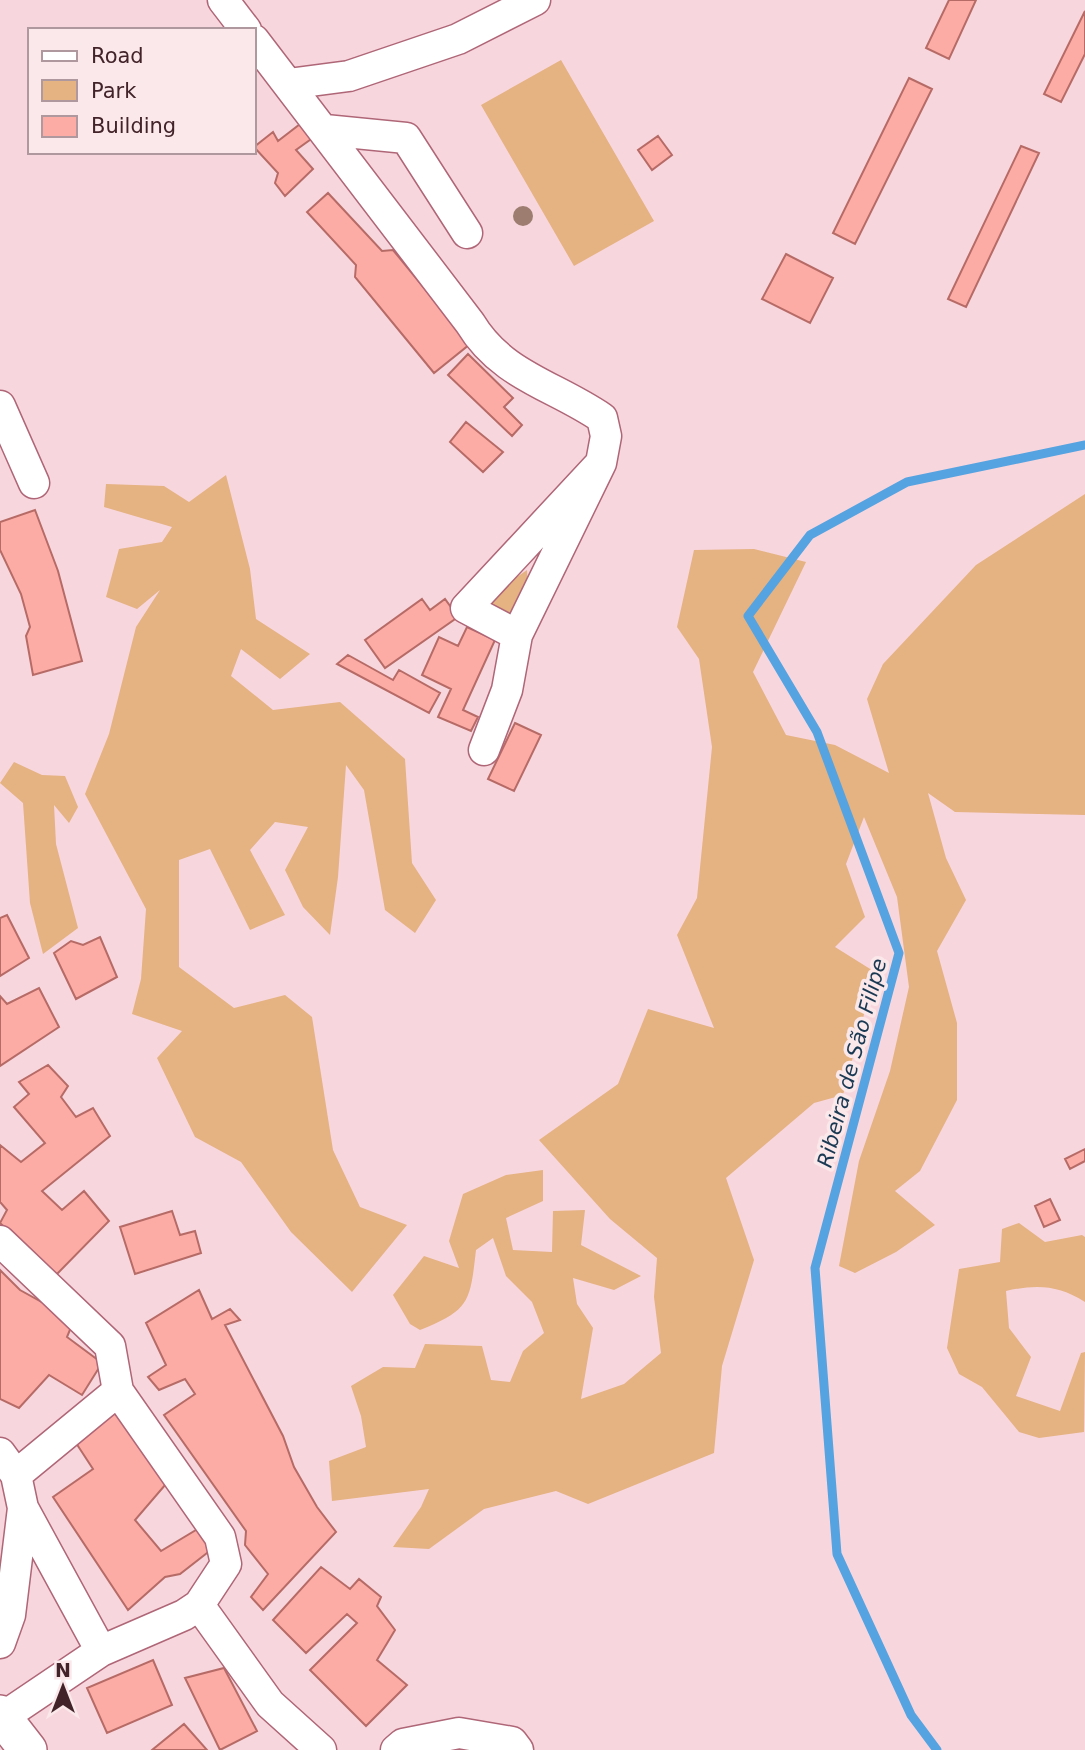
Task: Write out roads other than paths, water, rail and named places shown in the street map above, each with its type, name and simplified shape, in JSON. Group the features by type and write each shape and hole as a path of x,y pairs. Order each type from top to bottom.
{"main road":[{"path":"1,1715 28,1750"}],"street":[{"path":"223,0 244,28"},
{"path":"288,84 349,76 458,39 535,0"},
{"path":"256,43 325,130 470,323 484,346 530,380 580,403 602,418 606,436 601,463 517,635 508,690 484,750"},
{"path":"325,130 406,138 467,233"},
{"path":"0,406 34,483"},
{"path":"517,635 466,608 601,463"},
{"path":"0,1241 110,1346 118,1391 220,1537 226,1564 199,1605 184,1615 101,1651 1,1715"},
{"path":"101,1651 5,1472 118,1391"},
{"path":"0,1643 10,1615 23,1508"},
{"path":"199,1605 270,1704 321,1750"},
{"path":"396,1750 403,1744 459,1733 512,1742 518,1750"}],"waterway":[{"name":"Ribeira de São Filipe","path":"937,1750 911,1715 837,1554 815,1268 899,953 817,732 748,616 810,535 907,482 1085,445"}]}
